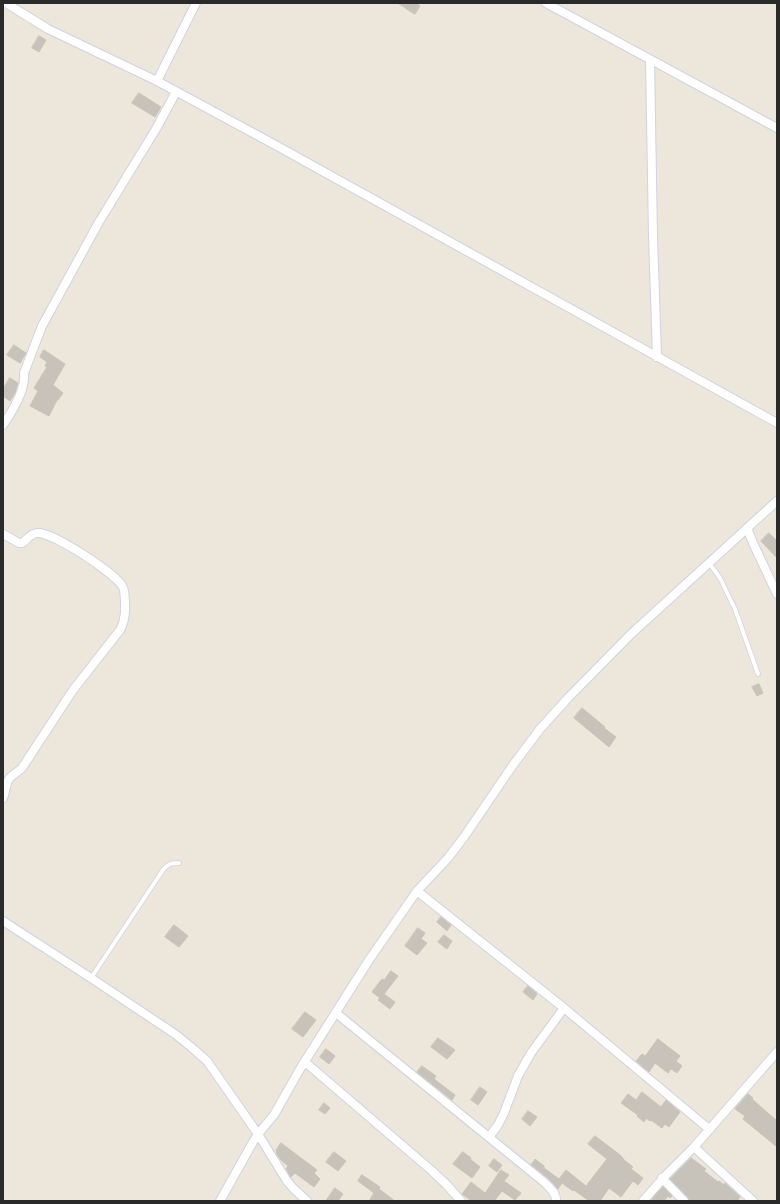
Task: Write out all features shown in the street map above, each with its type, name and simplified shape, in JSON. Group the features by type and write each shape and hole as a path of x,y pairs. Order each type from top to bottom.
{"street":[{"path":"6,3 48,29 157,81 279,146 777,423"},
{"path":"157,81 196,3"},
{"path":"546,3 777,128"},
{"path":"650,60 657,357"},
{"path":"3,425 17,403 24,373 42,326 99,222 156,129 176,92"},
{"path":"220,1201 258,1134 274,1115 305,1062 369,960 417,891 448,858 460,842 540,729 568,698 631,634 777,501"},
{"path":"747,528 777,594"},
{"path":"3,534 22,543 32,535 39,533 57,540 83,554 109,573 123,588 125,609 120,630 73,690 22,768 8,781 3,798"},
{"path":"417,891 564,1008 709,1129"},
{"path":"3,921 175,1034 207,1061 258,1134 292,1188 306,1201"},
{"path":"489,1137 498,1125 504,1113 518,1076 531,1053 564,1008"},
{"path":"336,1013 544,1182 554,1192 556,1201"},
{"path":"643,1201 662,1178 694,1147 777,1052"},
{"path":"305,1062 431,1170 461,1201"},
{"path":"694,1147 753,1201"},
{"path":"662,1178 684,1201"}],"lane":[{"path":"709,563 720,578 735,609 758,674"},
{"path":"91,978 166,865 171,863 179,863"}],"building":[{"path":"398,3 416,3 420,6 415,14"},
{"path":"39,36 46,40 39,52 32,48"},
{"path":"139,93 161,107 155,117 132,103"},
{"path":"14,345 26,353 20,363 7,355"},
{"path":"44,350 65,364 53,385 63,393 57,400 49,416 30,406 38,391 34,388 47,367 45,366 47,362 40,357"},
{"path":"10,378 18,383 15,393 10,401 3,396 3,389"},
{"path":"769,533 777,541 777,558 761,541"},
{"path":"759,684 763,693 757,696 752,687"},
{"path":"582,708 616,737 609,747 574,718"},
{"path":"441,917 451,925 447,931 437,922"},
{"path":"174,925 188,936 179,947 165,937"},
{"path":"418,928 425,933 421,939 427,943 417,955 405,946"},
{"path":"444,935 452,941 447,949 438,942"},
{"path":"391,971 398,976 384,994 395,1002 390,1009 378,1000 380,998 372,992 382,979 384,980"},
{"path":"528,986 537,994 533,1000 523,992"},
{"path":"305,1012 316,1020 303,1037 292,1029"},
{"path":"438,1038 455,1050 447,1059 431,1047"},
{"path":"658,1039 680,1056 676,1061 682,1066 677,1073 671,1069 668,1073 655,1063 649,1072 636,1061 642,1054 645,1056"},
{"path":"326,1049 335,1056 329,1064 320,1057"},
{"path":"422,1066 436,1076 434,1079 455,1095 452,1100 417,1072"},
{"path":"480,1087 487,1092 478,1105 471,1100"},
{"path":"642,1092 661,1107 666,1100 680,1112 669,1127 665,1124 662,1128 646,1118 644,1122 637,1116 638,1115 621,1103 628,1094 636,1100"},
{"path":"748,1094 777,1121 777,1147 743,1119 745,1116 735,1109"},
{"path":"324,1103 330,1108 325,1114 319,1110"},
{"path":"528,1111 537,1117 530,1126 522,1119"},
{"path":"595,1136 620,1155 633,1167 631,1169 643,1178 638,1185 633,1181 621,1197 609,1188 600,1201 589,1201 562,1183 558,1189 548,1178 531,1165 535,1159 559,1179 566,1170 586,1186 607,1159 588,1144"},
{"path":"281,1143 317,1170 314,1173 320,1179 314,1187 295,1173 291,1177 290,1176 286,1169 288,1166 276,1153"},
{"path":"334,1152 346,1161 338,1171 326,1162"},
{"path":"463,1152 480,1167 472,1178 453,1164"},
{"path":"691,1158 706,1169 704,1171 718,1182 719,1181 724,1185 725,1183 740,1197 737,1201 689,1201 688,1197 670,1179"},
{"path":"494,1159 502,1165 497,1172 489,1166"},
{"path":"501,1170 509,1175 504,1181 521,1193 515,1200 502,1191 495,1200 496,1201 472,1201 462,1194 471,1182 485,1193"},
{"path":"362,1175 380,1187 379,1189 395,1201 369,1201 374,1193 358,1181"},
{"path":"663,1187 672,1196 670,1198 668,1196 664,1201 655,1201 652,1199"},
{"path":"335,1188 343,1194 338,1201 326,1201"}]}
